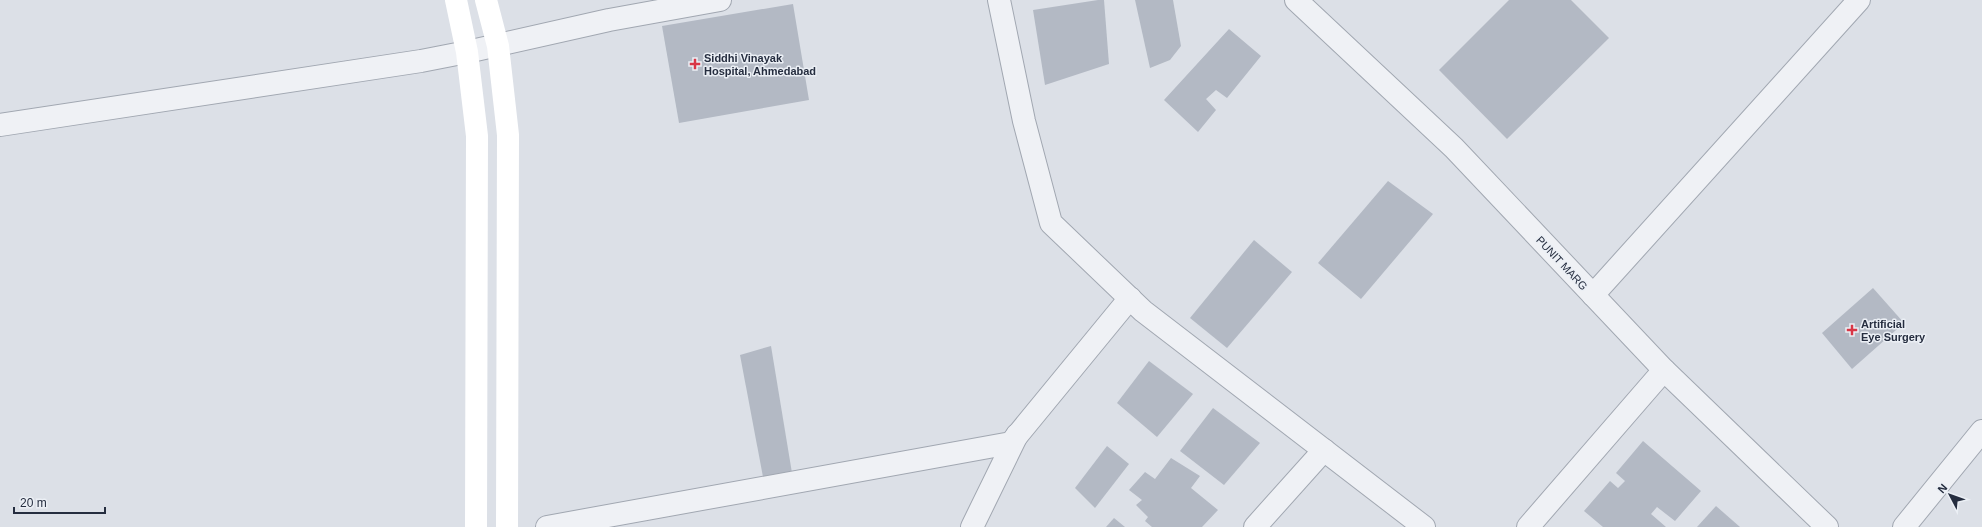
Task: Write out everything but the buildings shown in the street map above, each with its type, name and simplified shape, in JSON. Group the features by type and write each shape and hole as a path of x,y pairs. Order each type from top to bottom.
{"main road":[{"path":"456,0 467,52 477,136 476,527"},
{"path":"486,0 498,46 508,135 507,527"}],"street":[{"path":"0,125 421,61 498,46 609,20 720,0"},
{"path":"999,0 1024,121 1051,223 1143,310 1424,527"},
{"name":"PUNIT MARG","path":"1296,0 1454,148 1664,370 1827,527"},
{"path":"1593,295 1859,0"},
{"path":"547,527 1011,443 1130,298"},
{"path":"1528,527 1664,370"},
{"path":"1904,527 1982,431"},
{"path":"972,527 1018,435"},
{"path":"1255,527 1324,450"}],"place":[{"name":"Siddhi Vinayak Hospital, Ahmedabad","path":"695,64"},
{"name":"Artificial Eye Surgery","path":"1852,330"}]}
